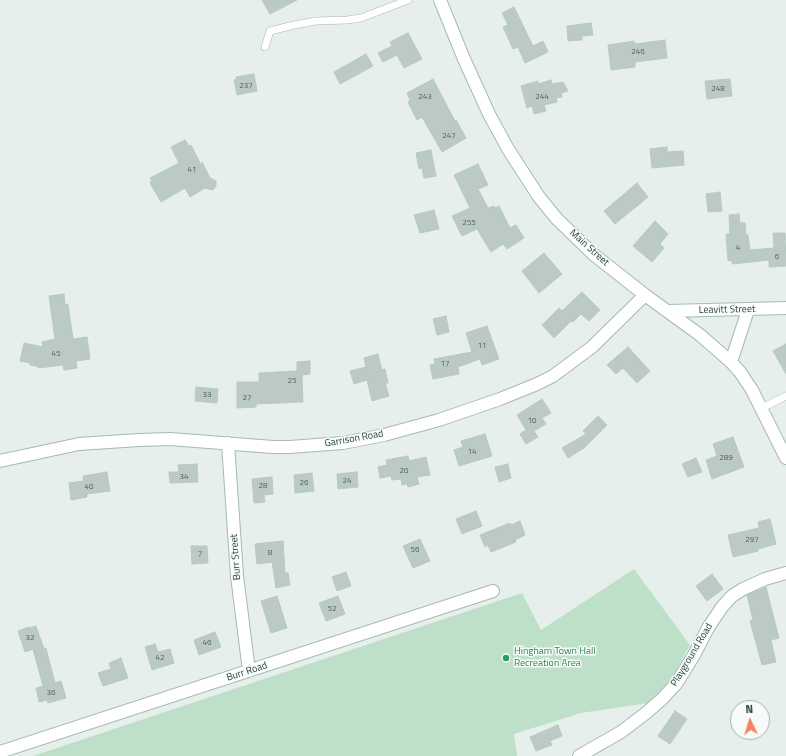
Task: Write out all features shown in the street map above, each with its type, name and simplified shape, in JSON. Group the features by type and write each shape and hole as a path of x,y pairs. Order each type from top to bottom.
{"street":[{"name":"Main Street","path":"440,0 464,59 489,114 508,149 539,197 557,219 593,254 645,295 700,335 731,362 752,390 786,458"},
{"name":"Garrison Road","path":"0,461 79,444 170,439 273,447 343,443 439,420 500,399 537,384 558,372 592,347 645,295"},
{"name":"Leavitt Street","path":"668,311 786,308"},
{"path":"731,362 748,310"},
{"name":"Burr Street","path":"228,443 237,576 249,671"},
{"name":"Playground Road","path":"580,756 621,732 662,700 676,684 694,655 708,628 722,607 732,596 743,588 765,579 786,573"},
{"name":"Burr Road","path":"0,752 493,591"}],"lane":[{"path":"265,47 270,31 294,25 361,18 408,0"},
{"path":"762,408 786,396"}],"green space":[{"name":"Hingham Town Hall Recreation Area","path":"634,569 690,645 671,680 649,703 581,713 514,734 517,756 33,756 522,593 541,630"}],"building":[{"path":"262,0 297,0 270,14"},
{"path":"514,7 533,46 543,41 548,52 525,63 518,47 513,49 503,27 508,25 502,13"},
{"path":"591,23 593,35 582,36 582,40 568,41 567,26"},
{"path":"408,33 422,59 404,68 397,55 383,62 378,53 392,46 390,42"},
{"path":"665,40 667,58 635,62 635,67 611,70 608,45 634,41 635,44"},
{"path":"366,54 373,66 340,84 334,72"},
{"path":"254,74 257,91 237,95 234,80 237,79 236,77"},
{"path":"433,79 455,121 456,120 466,138 442,152 422,117 417,120 408,102 410,100 407,93"},
{"path":"730,79 732,96 707,99 705,81"},
{"path":"551,80 552,84 563,82 568,91 561,93 562,97 556,98 557,102 544,105 546,111 534,114 532,106 527,108 521,86 538,81 538,84"},
{"path":"185,140 189,146 191,145 201,165 202,162 210,178 216,181 216,186 213,190 205,188 190,197 185,188 161,202 150,183 152,181 150,178 179,163 171,147"},
{"path":"667,147 667,152 683,151 684,165 652,168 650,149"},
{"path":"431,150 436,176 424,178 422,168 419,169 416,153"},
{"path":"478,164 488,185 478,189 488,208 494,206 495,208 499,206 510,228 516,225 524,238 507,249 503,244 491,252 477,229 462,236 452,216 470,208 454,175"},
{"path":"637,183 648,197 615,224 604,211"},
{"path":"720,192 722,211 708,212 706,194"},
{"path":"434,210 439,229 420,233 414,215"},
{"path":"739,214 740,223 745,223 746,235 748,235 750,250 774,248 773,233 785,233 786,266 769,267 769,260 732,264 732,260 728,261 726,234 730,234 729,215"},
{"path":"655,221 668,234 660,244 664,248 652,262 633,246"},
{"path":"544,253 562,274 539,293 522,271"},
{"path":"582,292 600,310 589,321 581,314 573,322 571,321 554,338 542,325 559,308 562,311"},
{"path":"64,294 65,305 68,304 73,339 87,337 90,359 76,361 77,368 64,370 63,365 39,368 30,365 30,363 20,361 24,343 43,347 42,342 55,339 49,296"},
{"path":"446,316 449,332 437,335 433,319"},
{"path":"487,326 499,359 482,365 480,359 458,367 459,374 433,379 430,365 435,364 434,359 472,352 466,333"},
{"path":"786,344 786,374 773,351"},
{"path":"628,347 650,371 637,383 623,368 616,374 607,365"},
{"path":"378,354 382,370 385,369 388,383 385,383 389,396 372,401 367,380 354,384 350,371 366,367 364,358"},
{"path":"310,361 310,374 302,375 303,402 256,404 256,407 237,408 237,382 259,382 259,373 297,371 297,362"},
{"path":"196,387 218,389 217,403 195,401"},
{"path":"542,399 551,413 542,418 546,424 534,431 538,437 526,444 520,434 526,430 517,415"},
{"path":"598,416 607,425 584,448 568,458 562,448 586,434 583,431"},
{"path":"485,434 492,456 459,466 454,450 463,447 461,441"},
{"path":"733,437 744,467 712,479 706,460 717,456 713,444"},
{"path":"408,456 409,461 426,457 430,475 417,477 419,484 408,487 407,484 402,485 401,479 392,480 391,476 380,478 378,467 387,465 386,460"},
{"path":"696,458 702,472 688,477 682,464"},
{"path":"197,464 198,482 170,483 169,472 179,472 178,465"},
{"path":"508,464 511,478 499,482 495,467"},
{"path":"107,472 110,491 87,494 87,497 71,500 69,483 84,481 83,476"},
{"path":"357,472 358,487 338,489 337,474"},
{"path":"312,473 314,491 295,493 294,475"},
{"path":"272,477 273,494 264,495 265,502 254,503 252,479"},
{"path":"476,511 482,526 462,534 456,519"},
{"path":"770,519 776,544 758,549 758,551 733,557 728,535 759,528 758,522"},
{"path":"520,521 525,535 515,540 516,542 491,552 488,545 485,547 480,535 510,523 511,525"},
{"path":"420,539 430,561 413,568 403,546"},
{"path":"283,541 285,573 288,573 290,585 276,588 272,562 257,564 255,544"},
{"path":"191,546 207,546 208,563 192,564"},
{"path":"346,572 351,586 337,591 332,577"},
{"path":"712,574 723,589 707,601 696,586"},
{"path":"766,587 779,638 771,640 776,662 762,665 750,621 753,620 747,595"},
{"path":"277,596 287,628 271,633 261,601"},
{"path":"338,596 345,614 326,621 319,603"},
{"path":"36,626 44,649 46,648 55,683 61,681 66,698 48,703 47,700 39,702 36,688 43,686 33,649 25,652 18,631"},
{"path":"215,632 221,647 199,655 194,640"},
{"path":"155,644 158,652 170,649 174,663 152,670 145,647"},
{"path":"121,658 128,678 103,686 98,673 111,669 109,663"},
{"path":"675,711 687,719 670,744 658,736"},
{"path":"558,725 562,736 550,741 552,745 536,751 530,737"}],"place":[{"name":"Hingham Town Hall Recreation Area","path":"506,658"}]}
